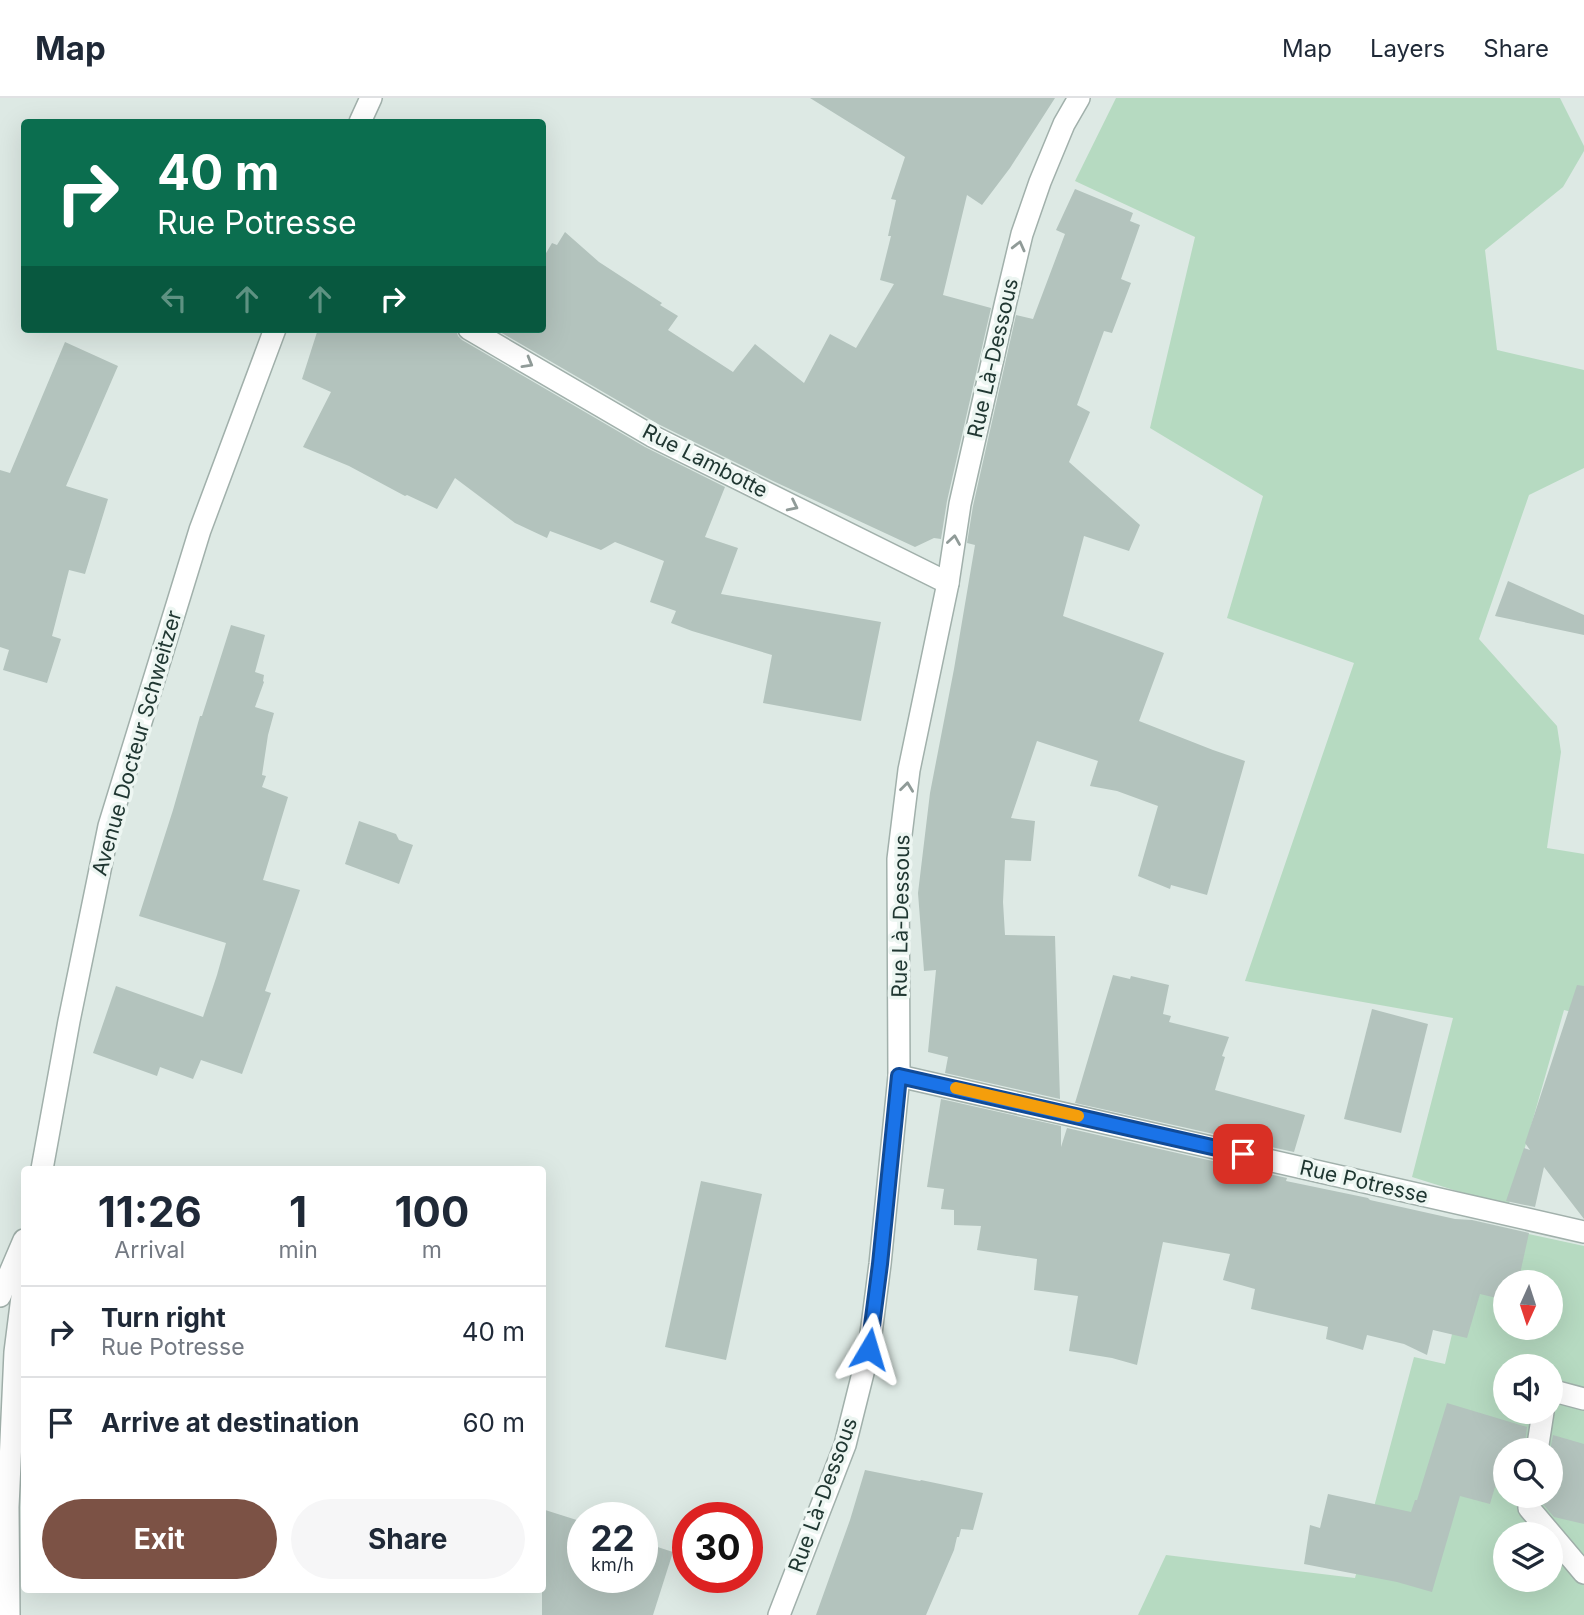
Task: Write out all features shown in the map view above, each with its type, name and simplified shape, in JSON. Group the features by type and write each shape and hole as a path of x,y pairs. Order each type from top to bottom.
{"street":[{"path":"361,119 371,98"},
{"name":"Rue Là-Dessous","path":"779,1615 845,1445 869,1349 899,1076 898,859 909,771 948,583 960,504 1022,234 1045,170 1079,98"},
{"name":"Avenue Docteur Schweitzer","path":"43,1166 109,826 200,530 274,333"},
{"name":"Rue Lambotte","path":"476,333 652,436 948,583"},
{"name":"Rue Potresse","path":"899,1076 1584,1232"},
{"path":"0,1296 21,1247"},
{"path":"9,1615 8,1507 15,1352 21,1305"},
{"path":"1563,1393 1584,1399"},
{"path":"1529,1508 1584,1573"}],"green space":[{"path":"1116,98 1560,98 1584,146 1584,151 1563,187 1485,250 1497,350 1584,370 1584,468 1529,495 1479,639 1557,726 1561,752 1547,848 1584,854 1584,1015 1564,1010 1508,1207 1412,1177 1453,1018 1245,981 1354,663 1227,618 1263,496 1150,428 1195,237 1075,181"},
{"path":"1478,1223 1584,1246 1584,1615 1138,1615 1166,1555 1355,1578 1414,1357 1445,1364"}],"building":[{"path":"810,98 1055,98 1010,168 982,205 967,195 943,295 991,308 947,501 941,539 934,538 915,547 773,481 658,424 502,333 546,333 546,253 552,243 557,245 565,232 599,262 678,316 668,330 733,372 755,344 804,383 830,334 856,348 894,284 880,280 891,236 888,236 896,200 891,199 905,157"},
{"path":"1075,189 1133,213 1130,221 1140,225 1121,279 1131,283 1112,333 1104,331 1077,405 1090,412 1069,462 1140,525 1129,551 1084,536 1063,616 1164,653 1139,721 1245,761 1207,895 1171,885 1170,889 1138,876 1158,806 1117,791 1090,786 1098,761 1037,741 1011,818 1035,821 1031,861 1005,860 1005,935 1055,936 1060,1099 945,1073 948,1057 928,1052 936,970 924,971 918,893 930,793 975,545 967,543 973,506 1016,315 1033,319 1065,234 1056,230"},
{"path":"317,333 457,333 462,340 645,447 725,487 705,537 738,548 721,594 881,622 861,721 763,703 772,655 671,623 676,611 650,602 664,561 615,542 601,550 550,531 547,538 515,523 455,478 437,509 303,447 331,392 302,379"},
{"path":"65,342 118,366 66,486 108,499 85,574 69,570 52,636 61,639 47,683 3,670 9,650 0,647 0,470 10,473"},
{"path":"1508,581 1584,615 1584,635 1495,616"},
{"path":"231,625 265,635 255,672 264,675 264,682 255,707 274,713 268,735 262,775 266,776 262,787 288,797 263,880 300,890 265,991 271,993 242,1074 201,1060 193,1079 160,1067 157,1076 93,1053 116,986 203,1017 217,975 226,943 139,916 200,716"},
{"path":"359,821 396,834 399,840 413,845 399,884 345,864"},
{"path":"1113,975 1130,979 1131,976 1169,985 1163,1014 1171,1016 1169,1022 1229,1037 1215,1090 1305,1115 1294,1152 1075,1103"},
{"path":"1577,985 1584,986 1584,1219 1544,1167 1535,1207 1506,1201 1524,1148 1530,1150 1525,1143"},
{"path":"1372,1009 1428,1024 1401,1133 1344,1119"},
{"path":"941,1099 1061,1126 1061,1147 1067,1128 1287,1178 1286,1181 1529,1233 1521,1270 1493,1270 1493,1297 1480,1294 1467,1338 1433,1330 1427,1355 1404,1344 1367,1335 1363,1350 1326,1339 1328,1327 1251,1309 1255,1289 1223,1280 1230,1254 1163,1242 1137,1365 1069,1351 1078,1296 1034,1290 1037,1259 977,1250 981,1226 954,1225 954,1210 941,1209 944,1189 927,1187"},
{"path":"701,1181 762,1194 726,1360 665,1347"},
{"path":"1447,1403 1493,1417 1493,1424 1517,1424 1527,1427 1526,1438 1493,1438 1493,1494 1490,1504 1460,1496 1432,1592 1397,1582 1304,1564 1310,1525 1320,1528 1328,1494 1411,1512"},
{"path":"1553,1435 1584,1444 1584,1524 1554,1517 1546,1508 1563,1508 1563,1438 1552,1438"},
{"path":"865,1470 983,1493 973,1530 961,1529 926,1615 816,1615"},
{"path":"546,1510 567,1517 567,1593 658,1593 658,1547 672,1552 653,1615 542,1615 542,1593 546,1593"}],"slow traffic":[{"path":"956,1088 1078,1116"}],"route":[{"path":"869,1349 899,1076 1243,1154"}]}
